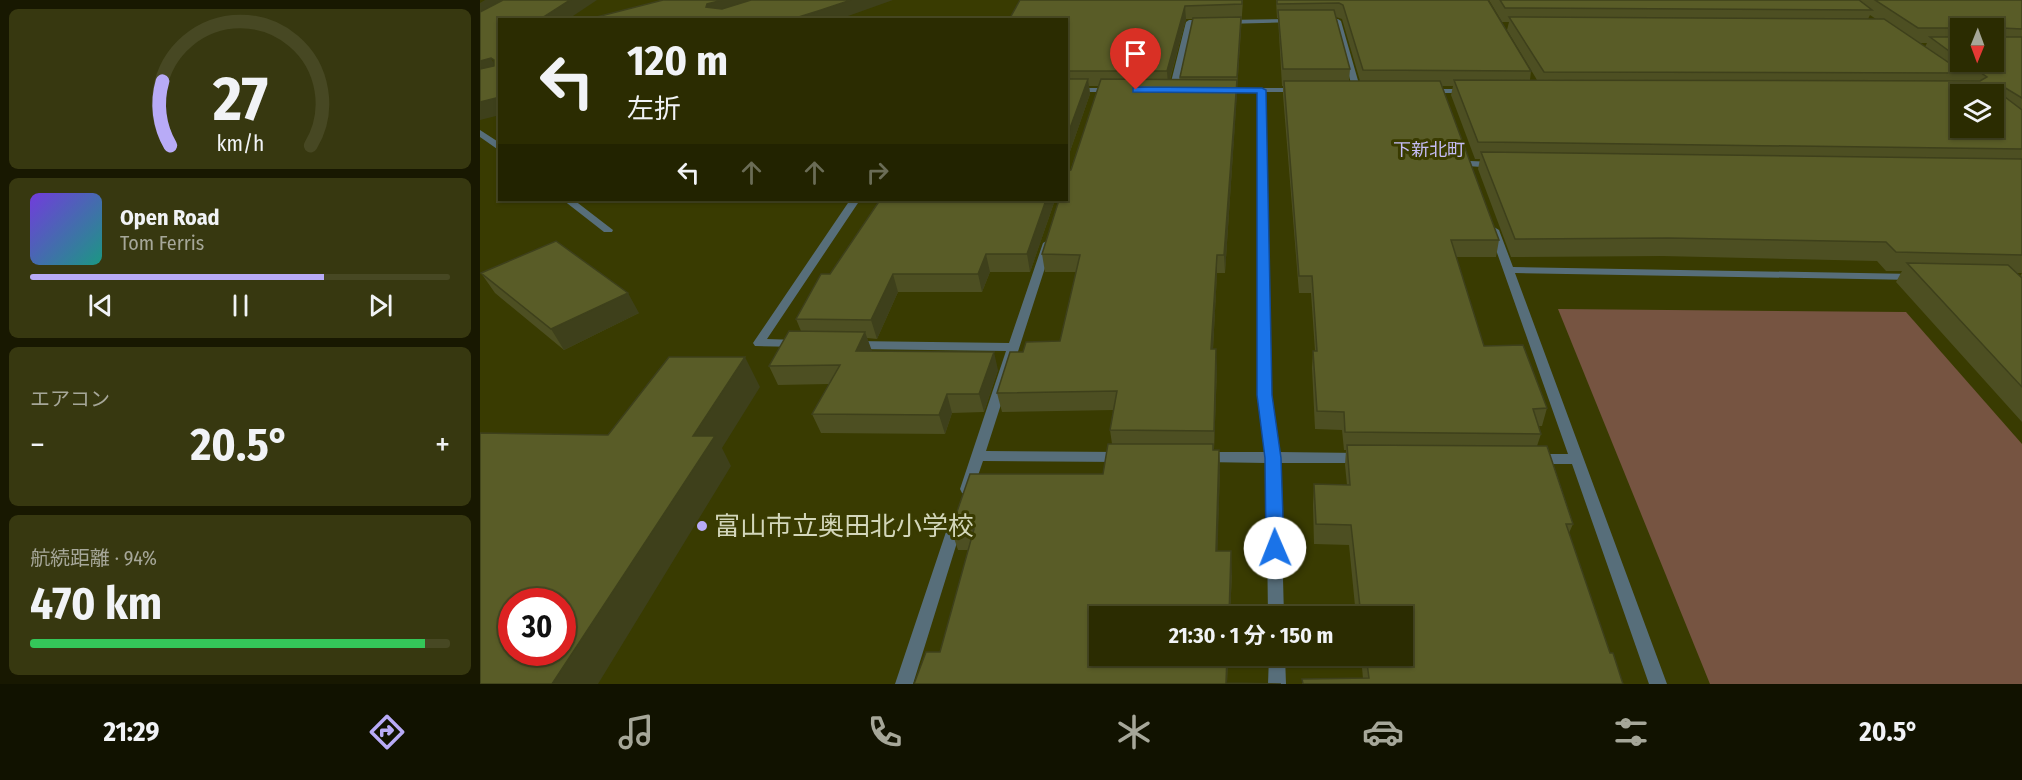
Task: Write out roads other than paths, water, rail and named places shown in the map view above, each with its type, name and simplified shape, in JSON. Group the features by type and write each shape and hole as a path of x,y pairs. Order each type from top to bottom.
{"street":[{"path":"1173,90 1189,22 1303,21"},
{"path":"1315,21 1338,21 1357,91"},
{"path":"1068,90 1109,90"},
{"path":"1095,101 1098,90"},
{"path":"1163,90 1184,90"},
{"path":"1207,90 1309,90"},
{"path":"1262,90 1264,395 1273,458 1276,606"},
{"path":"1345,91 1368,91"},
{"path":"1421,91 1445,96 1478,91"},
{"path":"480,133 498,146"},
{"path":"1470,164 1505,165"},
{"path":"569,201 608,230"},
{"path":"805,344 759,343 854,201"},
{"path":"1489,217 1658,684"},
{"path":"904,684 1051,234"},
{"path":"1508,270 1930,277"},
{"path":"840,345 1013,347"},
{"path":"978,456 1131,457"},
{"path":"1191,457 1378,458"},
{"path":"1518,459 1576,459"},
{"path":"1277,666 1277,684"}],"place":[{"name":"富山市立奥田北小学校","path":"702,526"}],"district":[{"name":"下新北町","path":"1429,150"}]}
